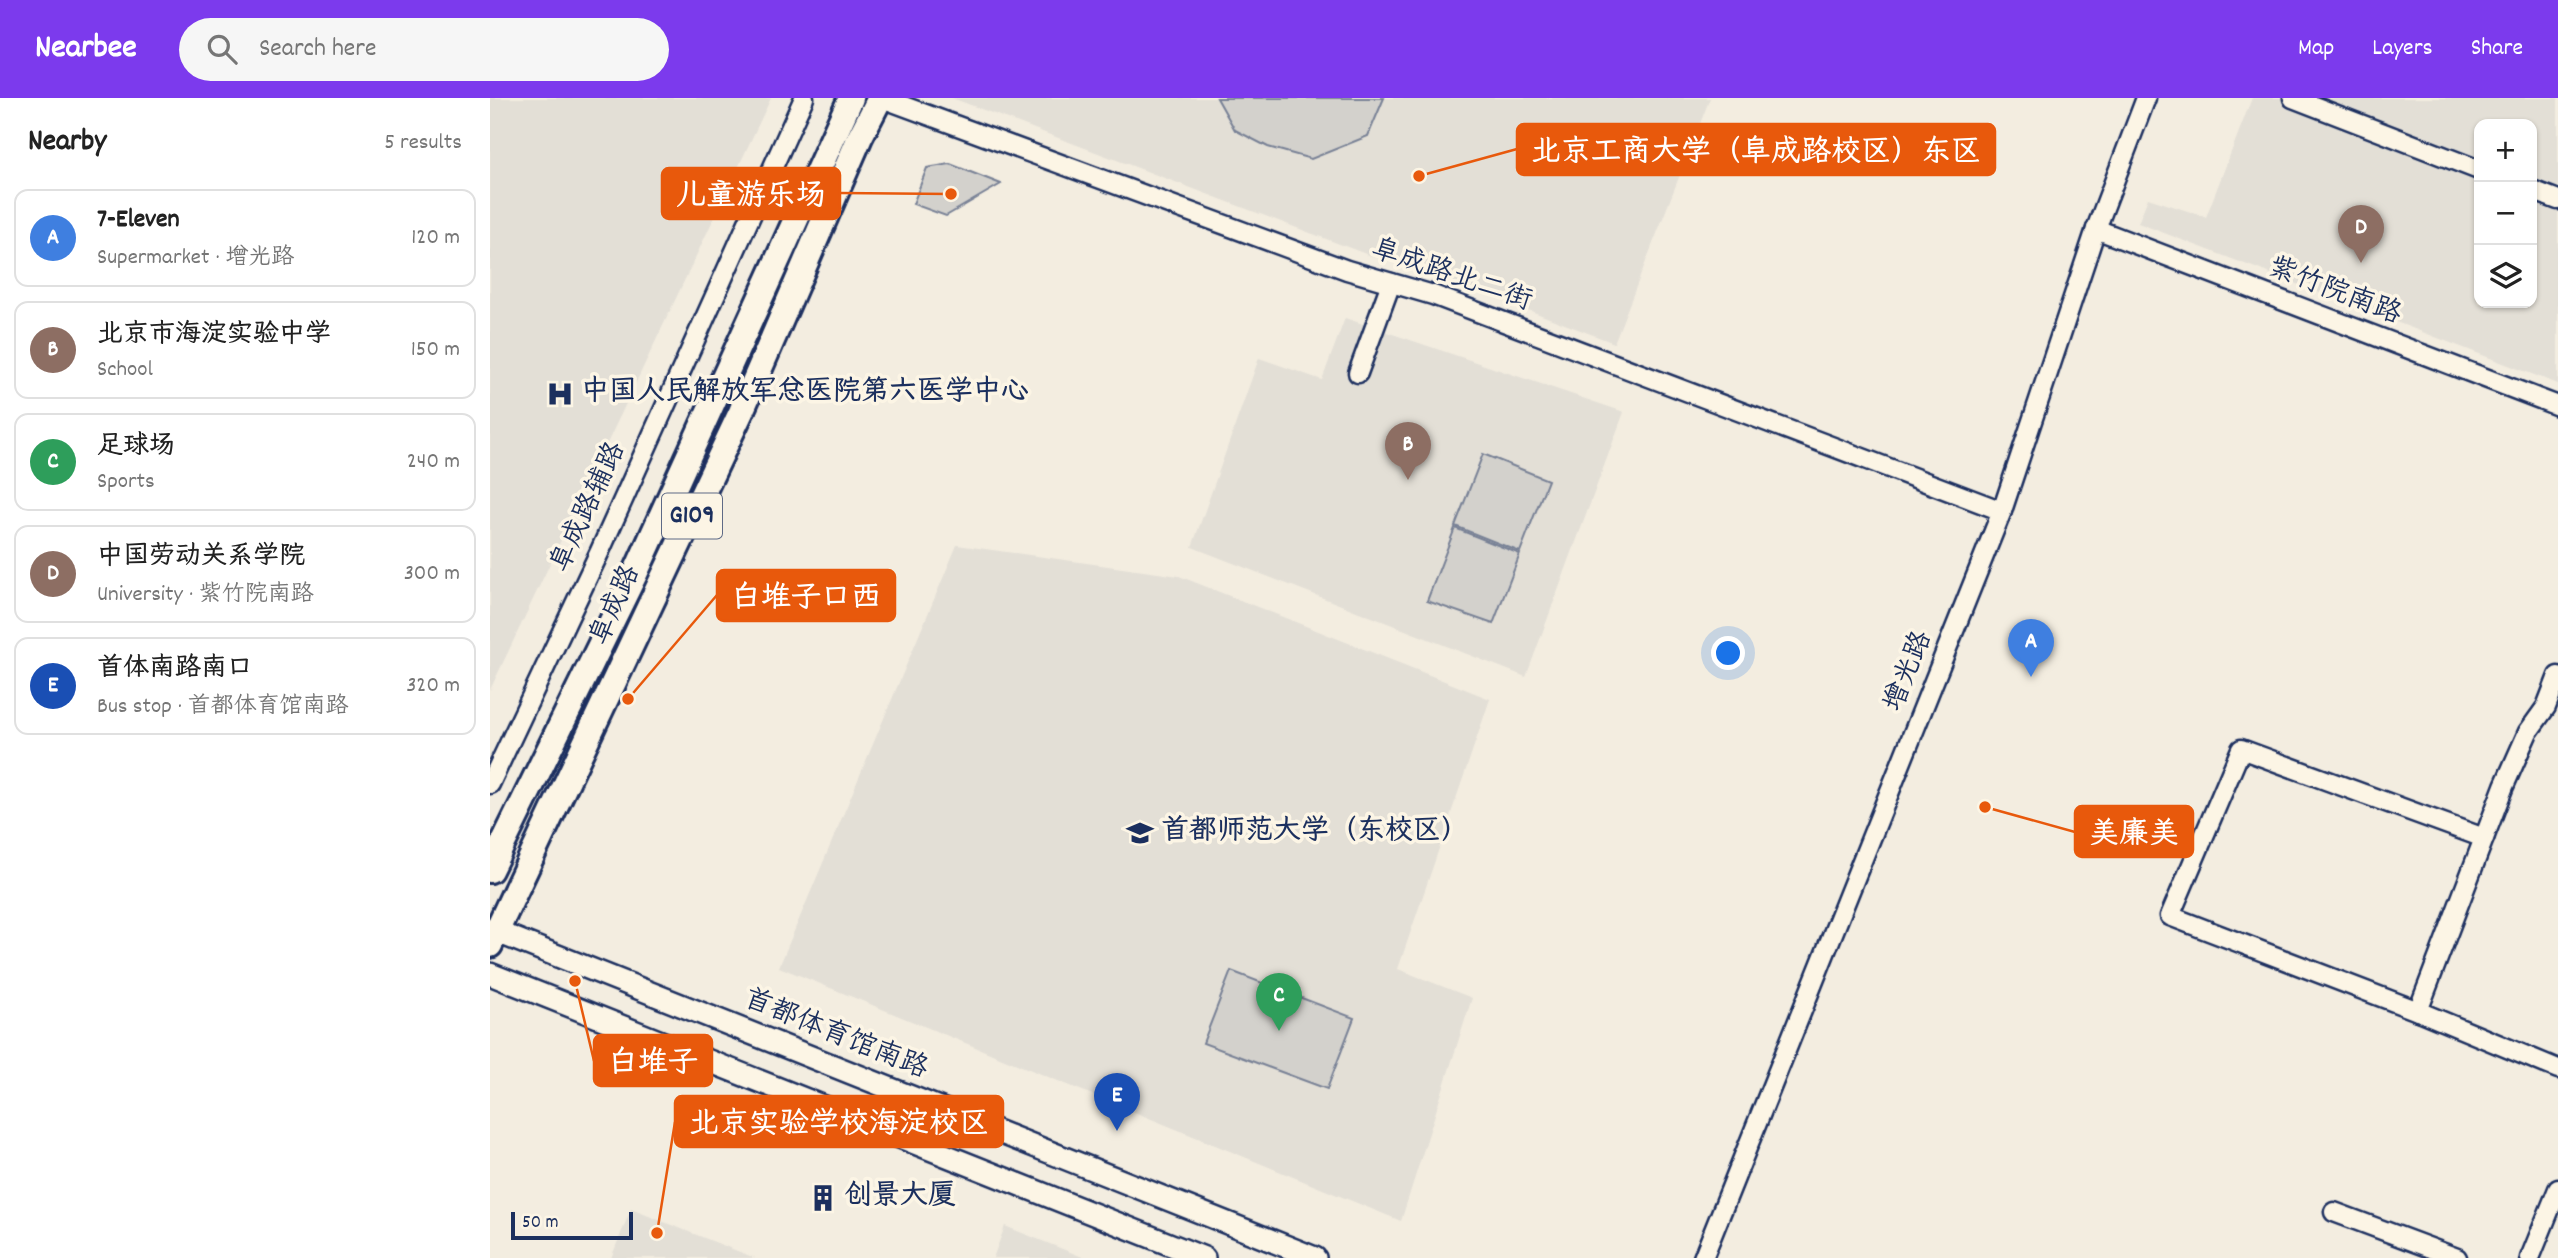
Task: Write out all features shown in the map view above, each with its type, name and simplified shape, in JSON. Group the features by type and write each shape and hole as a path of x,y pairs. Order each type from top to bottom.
{"highway":[{"name":"阜成路","path":"490,870 635,574 851,98"},
{"name":"阜成路","path":"492,935 607,701 741,412 860,137 881,98"}],"main road":[{"name":"首都体育馆南路","path":"492,935 1315,1258"},
{"path":"490,974 1205,1258"}],"street":[{"name":"阜成路辅路","path":"490,785 804,98"},
{"name":"阜成路北二街","path":"881,98 1347,270 1433,295 2002,511"},
{"name":"增光路","path":"1703,1258 2002,511 2096,229 2146,98"},
{"path":"2293,98 2474,168"},
{"path":"2537,192 2558,200"},
{"name":"紫竹院南路","path":"2096,229 2556,407"},
{"path":"1358,373 1391,283"},
{"path":"2418,1011 2528,732 2552,709 2558,676"},
{"path":"2484,838 2241,749 2170,916 2418,1011 2558,1069"},
{"path":"2530,1258 2558,1188"},
{"path":"2334,1212 2457,1258"}],"shaded area":[{"name":"中国人民解放军总医院第六医学中心","path":"490,98 771,98 490,690"},
{"path":"952,98 1710,98 1614,343 1456,282 1366,254"},
{"path":"1217,98 1384,98 1368,136 1311,159 1268,147 1235,130"},
{"path":"2252,98 2558,98 2558,384 2138,223 2148,198 2206,217"},
{"path":"950,164 1001,184 946,216 913,204 927,168"},
{"path":"1345,318 1624,412 1526,677 1192,547 1259,358 1322,380"},
{"path":"1483,454 1548,480 1520,552 1455,526"},
{"path":"1455,528 1520,554 1493,624 1427,601"},
{"name":"首都师范大学（东校区）","path":"957,545 1179,576 1490,699 1398,969 1472,998 1401,1221 779,967"},
{"path":"1231,971 1354,1018 1327,1089 1203,1043"},
{"path":"631,1209 755,1258 611,1258"},
{"path":"1005,1226 1085,1258 993,1258"}],"place":[{"name":"北京工商大学（阜成路校区）东区","path":"1419,176"},
{"name":"儿童游乐场","path":"951,194"},
{"name":"中国劳动关系学院","path":"2361,263"},
{"name":"中国人民解放军总医院第六医学中心","path":"560,394"},
{"name":"北京市海淀实验中学","path":"1408,480"},
{"name":"7-Eleven","path":"2031,677"},
{"name":"白堆子口西","path":"628,699"},
{"name":"美廉美","path":"1985,807"},
{"name":"首都师范大学（东校区）","path":"1140,833"},
{"name":"白堆子","path":"575,981"},
{"name":"足球场","path":"1279,1031"},
{"name":"首体南路南口","path":"1117,1131"},
{"name":"创景大厦","path":"823,1198"},
{"name":"北京实验学校海淀校区","path":"657,1233"}]}
